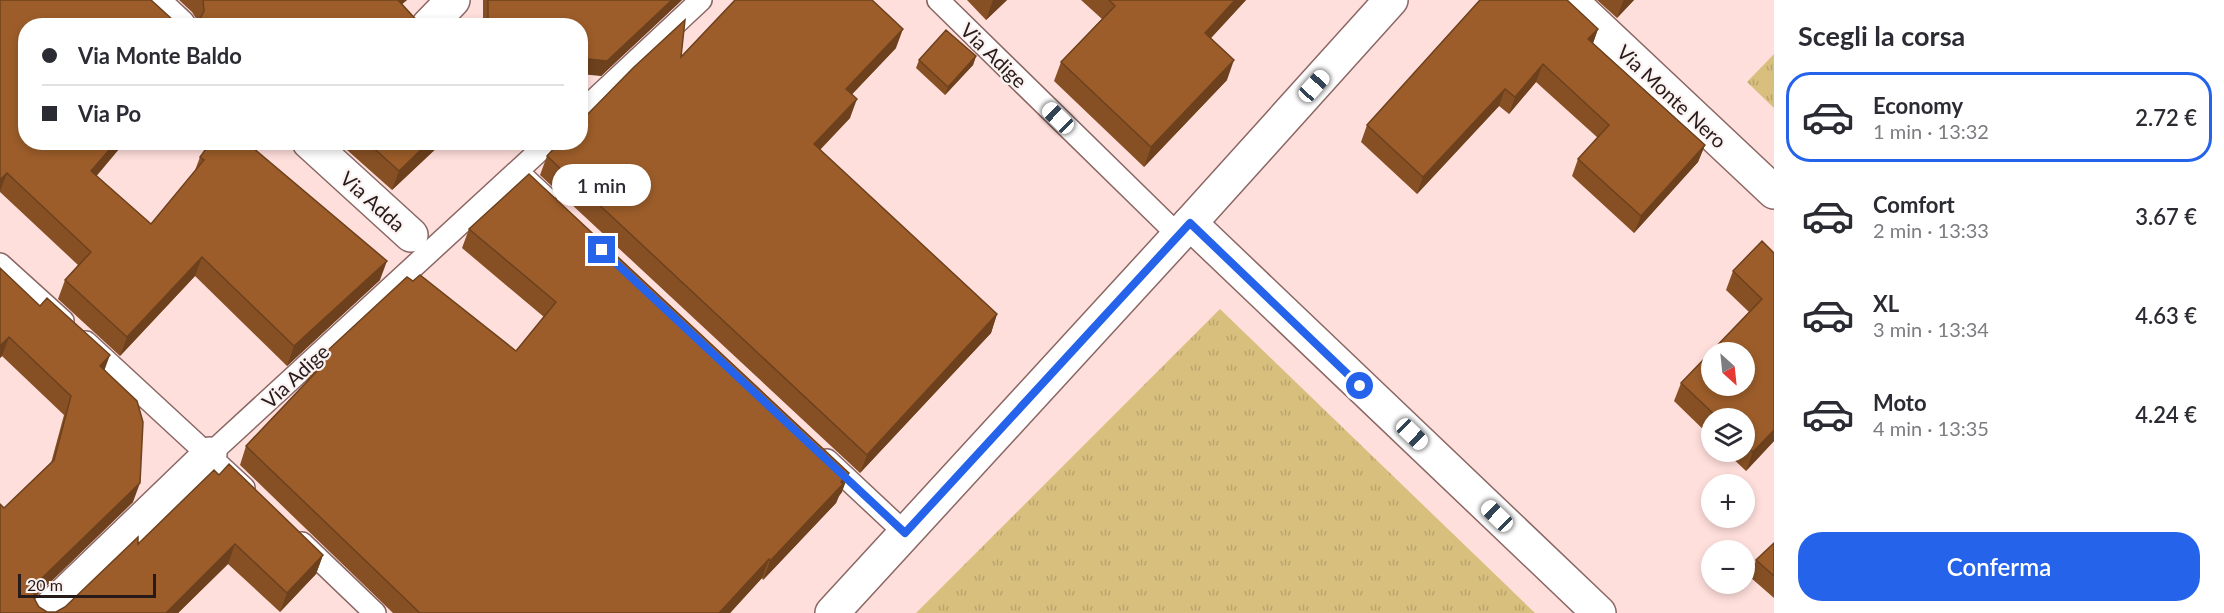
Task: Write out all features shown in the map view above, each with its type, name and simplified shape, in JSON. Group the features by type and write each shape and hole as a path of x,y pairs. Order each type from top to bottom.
{"street":[{"path":"151,0 170,18"},
{"path":"436,18 453,0"},
{"path":"832,613 1391,0"},
{"name":"Via Monte Nero","path":"1570,0 1774,192"},
{"name":"Via Adda","path":"320,150 411,235"},
{"path":"1184,229 1599,613"},
{"name":"Via Adige","path":"45,613 210,454"}],"lane":[{"path":"588,106 701,0"},
{"name":"Via Adige","path":"939,0 1184,229"},
{"name":"Via Adige","path":"210,454 541,150"},
{"path":"518,172 561,212"},
{"path":"0,264 210,454 259,502"},
{"path":"810,445 905,533"},
{"path":"284,526 375,613"}],"green space":[{"path":"1774,54 1774,108 1747,82"},
{"path":"1220,309 1535,613 916,613"}],"building":[{"path":"0,0 151,0 171,18 18,18 18,150 109,150 91,171 151,224 204,160 200,157 205,150 255,150 387,261 294,346 202,257 127,337 65,280 91,252 7,173 0,180"},
{"path":"203,0 398,0 415,18 200,18 204,11"},
{"path":"488,0 672,0 607,61 588,59 588,18 488,18"},
{"path":"735,0 872,0 903,29 846,89 857,99 814,144 997,314 867,455 547,156 553,150 588,150 588,114 685,20 681,57"},
{"path":"1109,0 1235,0 1205,33 1234,60 1151,147 1061,62 1115,6"},
{"path":"1480,0 1567,0 1598,29 1588,39 1705,145 1641,216 1578,159 1609,125 1543,64 1515,97 1505,89 1423,177 1367,125"},
{"path":"946,30 976,56 948,87 919,60"},
{"path":"376,150 421,150 399,171"},
{"path":"529,174 849,473 841,482 843,484 719,613 420,613 246,446 318,370 313,364 407,277 413,281 420,275 516,351 556,302 469,229"},
{"path":"1762,241 1774,253 1774,430 1755,450 1755,408 1707,408 1681,383 1701,362 1701,396 1755,396 1755,342 1721,342 1762,299 1733,271"},
{"path":"0,268 40,306 47,298 110,355 100,366 137,401 143,422 140,483 39,581 34,588 34,598 39,607 47,612 56,612 65,607 138,537 138,544 214,470 219,475 229,464 323,555 287,593 235,544 166,613 0,613 0,504 4,508 54,460 71,396 9,337 0,346"},
{"path":"1774,543 1774,576 1756,560"}],"route":[{"path":"602,250 905,533 1190,223 1360,386"}]}
